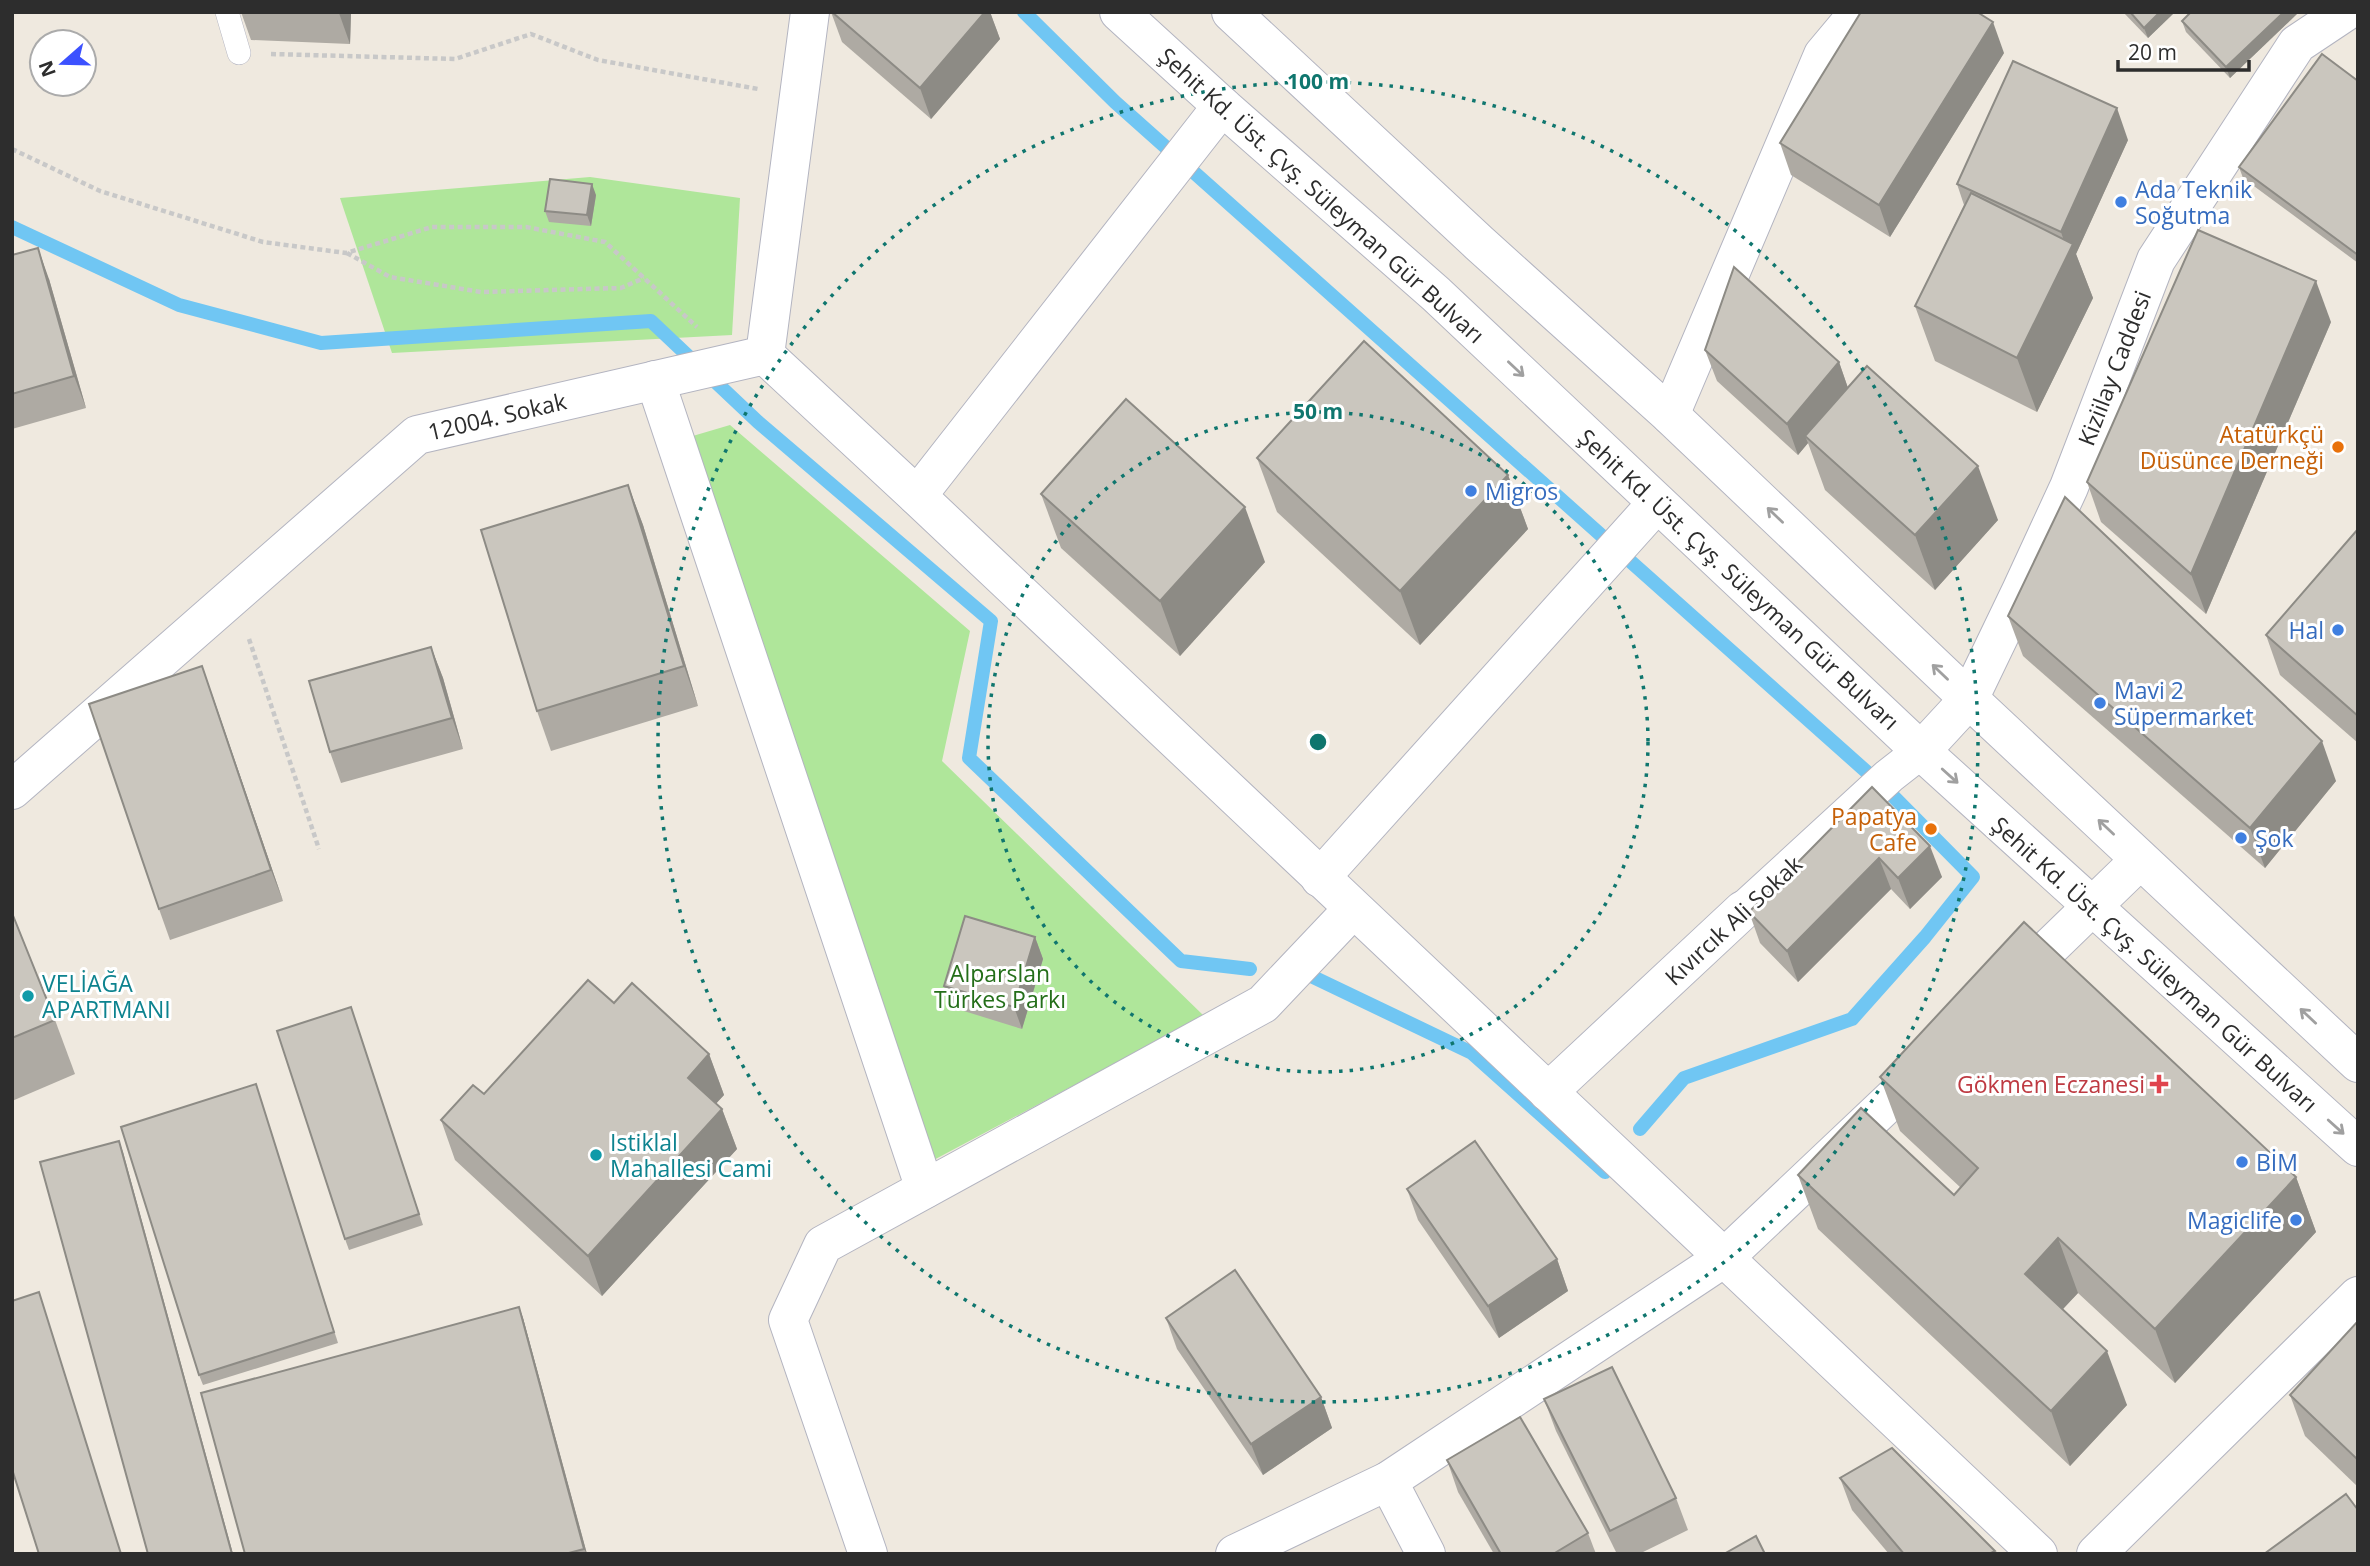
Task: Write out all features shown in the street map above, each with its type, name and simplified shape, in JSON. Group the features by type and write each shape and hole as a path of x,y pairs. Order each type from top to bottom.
{"street":[{"path":"810,12 800,97 737,362 917,496 2038,1554"},
{"name":"Şehit Kd. Üst. Çvş. Süleyman Gür Bulvarı","path":"1119,12 1436,294 1646,514 1922,751 2358,1147"},
{"path":"1231,12 1479,243 1670,415 2358,1063"},
{"path":"1670,415 1823,55 1859,12"},
{"name":"Kiziilay Caddesi","path":"1922,751 1969,699 2068,487 2156,260 2297,44 2345,12"},
{"path":"917,496 1222,106"},
{"name":"12004. Sokak","path":"12,790 417,435 737,362"},
{"path":"663,378 925,1189"},
{"path":"1320,878 1646,514"},
{"name":"Kıvırcık Ali Sokak","path":"1548,1092 1742,910 1889,776 1922,751"},
{"path":"1990,1006 2140,860"},
{"path":"868,1554 788,1320 823,1245 1263,1004 1353,909"},
{"path":"1235,1554 1388,1481 1724,1258 1951,1043"},
{"path":"2096,1554 2358,1296"},
{"path":"1388,1481 1426,1554"}],"lane":[{"path":"227,12 239,53"}],"path":[{"path":"239,53 455,59 531,34 598,60 800,97"},
{"path":"12,149 100,191 263,242 346,253 390,276 481,292 621,288 644,278"},
{"path":"346,253 432,227 526,227 605,242 737,362"},
{"path":"234,595 320,849"}],"green space":[{"path":"590,177 740,198 732,335 392,353 340,198"},
{"name":"Alparslan Türkes Parkı","path":"730,425 970,631 942,761 1204,1016 930,1162 686,438"}],"building":[{"path":"832,12 985,12 920,88"},
{"path":"1861,12 1977,12 1993,22 1879,205 1780,143"},
{"path":"2130,12 2160,12 2144,28"},
{"path":"2191,12 2284,12 2226,67 2182,21"},
{"path":"2322,54 2358,81 2358,255 2239,167"},
{"path":"2013,61 2117,108 2061,232 1957,184"},
{"path":"550,179 592,184 587,215 545,211"},
{"path":"1971,193 2073,244 2017,358 1915,306"},
{"path":"2198,230 2316,281 2191,574 2087,482"},
{"path":"38,248 74,376 12,394 12,255"},
{"path":"1734,267 1839,362 1787,424 1705,350"},
{"path":"1364,341 1508,475 1400,591 1257,458"},
{"path":"1867,366 1978,466 1915,535 1805,436"},
{"path":"1126,399 1245,507 1160,601 1041,494"},
{"path":"628,485 684,666 537,711 481,530"},
{"path":"2065,497 2322,741 2250,828 2008,616"},
{"path":"2358,529 2358,716 2266,635"},
{"path":"431,647 452,718 330,752 309,681"},
{"path":"202,666 271,870 159,909 89,704"},
{"path":"1872,787 1930,846 1898,878 1879,858 1787,951 1749,912"},
{"path":"12,913 55,1020 12,1038"},
{"path":"965,916 1035,937 1014,1007 944,986"},
{"path":"2024,922 2296,1177 2155,1329 2058,1238 2025,1274 2107,1351 2051,1411 1798,1175 1861,1108 1954,1195 1978,1168 1880,1077"},
{"name":"Istiklal Mahallesi Cami","path":"588,980 614,1003 632,983 709,1054 688,1078 722,1109 588,1256 441,1120 473,1085 484,1094"},
{"path":"351,1007 419,1214 345,1239 277,1031"},
{"path":"256,1084 334,1332 199,1375 121,1127"},
{"path":"119,1141 232,1554 148,1554 40,1162"},
{"path":"1475,1141 1557,1259 1488,1306 1407,1189"},
{"path":"1235,1270 1321,1397 1251,1444 1166,1318"},
{"path":"39,1292 121,1554 39,1554 12,1469 12,1301"},
{"path":"519,1307 584,1549 565,1554 245,1554 201,1393"},
{"path":"2358,1321 2358,1460 2290,1395"},
{"path":"1612,1367 1676,1498 1610,1531 1544,1399"},
{"path":"1520,1417 1588,1533 1553,1554 1501,1554 1447,1460"},
{"path":"1892,1448 1995,1551 1989,1554 1904,1554 1840,1478"},
{"path":"2346,1494 2358,1510 2358,1554 2264,1554"},
{"path":"1756,1536 1765,1554 1724,1554"}],"waterway":[{"path":"1024,12 1115,102 1887,790 1973,877 1925,937 1852,1019 1684,1078 1640,1129"},
{"path":"12,227 179,305 321,343 651,321 758,422 991,621 969,758 1181,961 1250,969"},
{"path":"1311,976 1472,1053 1605,1172"}],"place":[{"name":"Ada Teknik Soğutma","path":"2121,202"},
{"name":"Atatürkçü Düsünce Derneği","path":"2338,447"},
{"name":"Migros","path":"1471,491"},
{"name":"Hal","path":"2338,630"},
{"name":"Mavi 2 Süpermarket","path":"2100,703"},
{"name":"Papatya Cafe","path":"1931,829"},
{"name":"Şok","path":"2241,838"},
{"name":"VELİAĞA APARTMANI","path":"28,996"},
{"name":"Gökmen Eczanesi","path":"2159,1084"},
{"name":"Istiklal Mahallesi Cami","path":"596,1155"},
{"name":"BİM","path":"2242,1162"},
{"name":"Magiclife","path":"2296,1220"}]}
